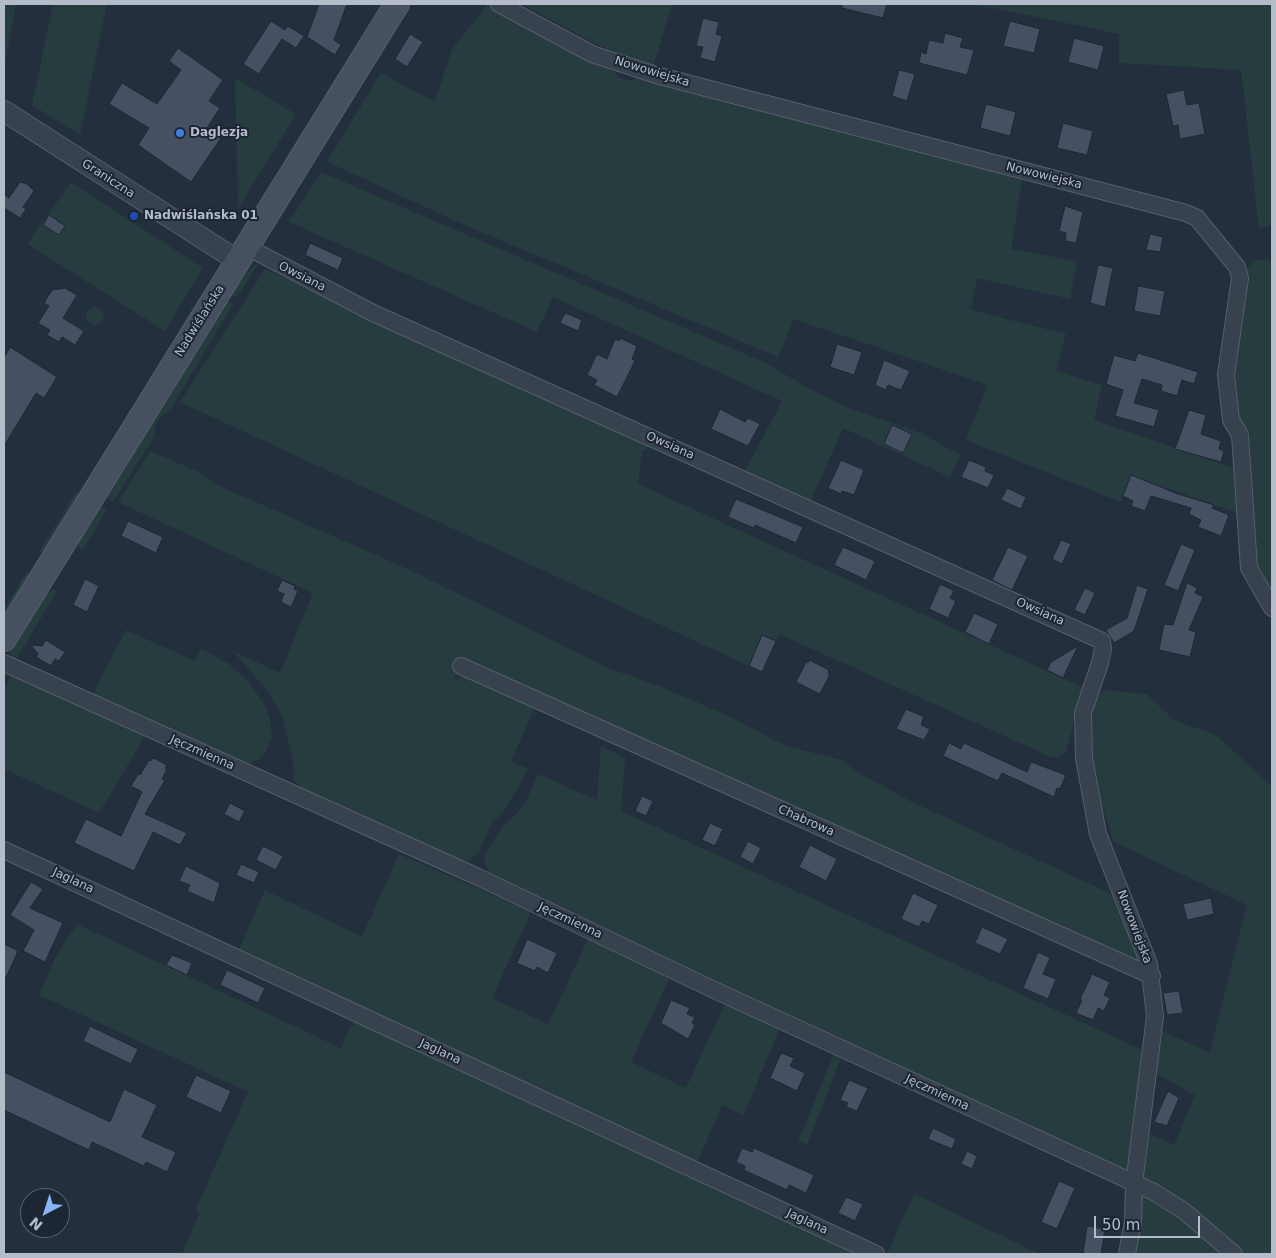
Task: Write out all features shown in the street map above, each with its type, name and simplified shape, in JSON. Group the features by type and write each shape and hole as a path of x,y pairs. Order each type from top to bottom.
{"main road":[{"name":"Nadwiślańska","path":"4,639 397,4"}],"street":[{"name":"Nowowiejska","path":"499,4 592,54 656,75 1168,208 1197,218 1237,267 1240,278 1226,375 1231,420 1240,435 1249,568 1272,608"},
{"name":"Graniczna","path":"4,111 242,254"},
{"name":"Owsiana","path":"242,254 1097,638"},
{"name":"Nowowiejska","path":"1097,638 1102,641 1103,649 1083,713 1084,758 1098,834 1144,950 1152,976 1155,1016 1134,1184 1133,1222 1127,1254"},
{"name":"Jęczmienna","path":"4,663 478,877 721,993 1154,1192 1184,1211 1234,1254"},
{"name":"Chabrowa","path":"461,666 1152,976"},
{"name":"Jaglana","path":"4,850 876,1254"}],"green space":[{"path":"4,4 16,4 4,69"},
{"path":"53,4 107,4 80,135 32,105"},
{"path":"488,4 609,68 621,78 631,81 638,77 1023,175 1011,249 1077,261 1070,299 977,278 971,310 1066,334 1056,371 1102,385 1094,420 1236,469 1241,514 1131,476 1121,502 966,440 988,385 794,319 778,357 467,226 327,162 381,73 435,102 452,49"},
{"path":"522,4 672,4 653,68 594,43"},
{"path":"974,4 1272,4 1272,225 1259,228 1241,70 1119,63 1119,34"},
{"path":"235,78 296,114 238,209"},
{"path":"321,172 764,362 808,388 851,409 921,433 960,455 950,477 843,428 810,502 744,473 782,401 553,297 537,332 289,222"},
{"path":"71,182 203,268 165,331 27,244"},
{"path":"1267,259 1272,261 1272,598 1254,563 1250,432 1239,421 1233,393 1236,335 1245,270 1254,261"},
{"path":"254,265 258,265 237,297 229,296"},
{"path":"265,269 655,444 642,452 638,484 1082,687 1066,752 1059,757 1051,757 779,634 776,641 762,635 749,666 180,402"},
{"path":"226,300 233,304 170,410 161,416 155,426 154,437 113,502 104,496"},
{"path":"95,307 101,310 104,316 101,322 95,325 89,322 86,316 89,310"},
{"path":"150,451 201,473 215,484 410,570 608,668 662,687 726,715 786,746 842,760 859,773 912,802 1116,896 1146,970 457,659 455,680 466,673 536,705 511,761 528,769 503,813 492,822 479,852 470,860 461,862 303,790 294,780 293,761 282,716 269,693 233,651 280,673 313,593 118,502"},
{"path":"76,492 83,496 45,552 39,552"},
{"path":"99,505 107,510 82,551 76,542"},
{"path":"27,571 31,575 4,621 4,609"},
{"path":"52,590 58,590 15,661 10,652 11,646 42,597"},
{"path":"126,630 195,661 201,649 228,663 248,681 264,704 270,719 272,737 266,751 259,759 249,764 93,694"},
{"path":"11,676 145,736 99,813 4,769 4,689"},
{"path":"1104,690 1147,694 1174,720 1216,735 1272,786 1272,1254 1243,1254 1196,1217 1140,1178 1146,1132 1174,1145 1195,1095 1153,1072 1160,1030 1210,1053 1247,905 1114,842 1088,763 1090,723 1096,700"},
{"path":"601,746 625,758 621,811 1147,1052 1126,1174 506,884 489,872 485,865 485,854 502,827 517,813 526,801 538,774 597,800"},
{"path":"399,854 531,912 492,998 548,1024 588,939 670,976 631,1062 686,1088 726,1002 780,1027 744,1115 722,1105 696,1166 237,954 265,890 362,937"},
{"path":"77,924 341,1048 355,1016 868,1254 182,1254 199,1214 195,1211 248,1092 39,995 57,954"},
{"path":"835,1052 842,1055 807,1145 798,1141"},
{"path":"1140,1192 1164,1201 1227,1254 1133,1254"},
{"path":"914,1194 1038,1253 1038,1254 887,1254"}],"building":[{"path":"319,4 347,4 334,40 341,45 335,55 307,37"},
{"path":"842,4 887,4 883,18 842,8"},
{"path":"703,18 719,22 716,34 722,36 715,62 700,58 703,47 696,46"},
{"path":"271,21 285,30 288,26 304,36 296,48 282,39 259,74 243,64"},
{"path":"1010,21 1040,29 1034,53 1003,46"},
{"path":"945,33 963,38 960,47 974,50 967,75 919,63 921,52 926,54 929,40 943,43"},
{"path":"410,34 423,42 407,67 395,59"},
{"path":"1074,38 1104,46 1098,70 1068,62"},
{"name":"Daglezja","path":"178,48 223,80 209,101 220,108 207,128 221,138 191,182 138,145 149,128 109,104 122,83 157,104 181,70 169,61"},
{"path":"899,70 915,74 907,101 892,96"},
{"path":"1184,90 1187,105 1199,103 1205,134 1180,139 1178,125 1173,126 1166,94"},
{"path":"986,104 1016,112 1010,136 980,128"},
{"path":"1063,123 1093,131 1087,155 1057,148"},
{"path":"20,182 27,184 34,191 23,207 26,209 20,218 4,208 4,194 9,198"},
{"path":"1065,206 1083,212 1076,243 1065,241 1066,233 1059,231"},
{"path":"49,215 65,226 59,235 43,225"},
{"path":"1150,234 1163,237 1160,252 1146,250"},
{"path":"310,243 343,258 338,270 305,255"},
{"path":"1098,265 1113,268 1105,307 1090,303"},
{"path":"1138,286 1165,291 1160,316 1134,311"},
{"path":"65,288 77,295 63,318 84,331 75,345 62,337 59,342 47,335 50,330 38,323 49,306 44,303 52,290"},
{"path":"565,313 582,320 578,331 560,323"},
{"path":"620,338 637,346 632,359 635,361 617,397 594,385 597,380 587,375 597,354 607,359 615,339 619,341"},
{"path":"837,344 862,352 854,375 830,367"},
{"path":"10,347 57,377 44,398 36,393 4,446 4,358"},
{"path":"1138,353 1198,372 1194,384 1182,380 1177,396 1161,391 1162,385 1142,379 1134,403 1159,410 1154,427 1115,416 1123,390 1106,384 1114,355 1135,361"},
{"path":"884,360 910,371 901,390 888,385 886,390 875,385"},
{"path":"720,409 745,422 748,418 760,424 748,446 711,429"},
{"path":"1189,410 1206,415 1201,434 1221,441 1219,449 1224,451 1221,462 1175,449"},
{"path":"892,425 912,434 903,453 884,444"},
{"path":"841,460 864,470 854,495 842,491 841,494 828,488"},
{"path":"969,460 986,467 985,471 994,475 988,488 961,477"},
{"path":"1131,475 1178,494 1214,505 1212,508 1229,515 1221,536 1198,527 1201,520 1189,514 1191,508 1151,496 1145,511 1131,506 1133,501 1123,496"},
{"path":"1007,488 1026,497 1021,509 1001,500"},
{"path":"736,499 803,527 796,543 755,525 754,528 728,517"},
{"path":"128,521 163,537 156,553 121,536"},
{"path":"1061,540 1071,544 1062,564 1052,559"},
{"path":"1181,544 1195,550 1178,591 1164,585"},
{"path":"843,547 875,561 866,580 834,565"},
{"path":"1008,547 1028,556 1012,590 992,580"},
{"path":"85,579 99,586 87,612 73,605"},
{"path":"282,580 295,586 294,589 298,591 291,607 281,602 284,594 277,591"},
{"path":"1187,583 1197,588 1195,593 1203,597 1189,630 1196,632 1190,657 1159,650 1164,624 1173,625"},
{"path":"940,584 954,591 950,598 956,601 948,618 929,609"},
{"path":"1137,585 1148,589 1134,631 1114,643 1106,630 1127,618"},
{"path":"1085,588 1095,593 1085,615 1074,610"},
{"path":"974,613 998,624 989,644 965,632"},
{"path":"762,635 776,641 762,672 749,666"},
{"path":"46,640 65,652 59,661 55,659 51,666 36,657 38,654 31,645 42,646"},
{"path":"1078,646 1063,678 1047,670 1051,662"},
{"path":"809,660 829,670 828,673 830,674 820,694 796,682 806,662 808,663"},
{"path":"906,709 924,717 921,725 930,729 924,740 896,729"},
{"path":"949,743 961,749 964,743 1027,772 1031,762 1066,775 1060,789 1057,788 1054,797 1002,773 998,781 943,756"},
{"path":"153,758 167,765 165,768 167,769 162,779 165,780 145,814 187,833 180,845 153,832 134,871 74,843 86,819 121,836 142,792 131,786 149,760 151,761"},
{"path":"642,796 653,801 646,816 635,811"},
{"path":"230,803 245,811 239,822 224,814"},
{"path":"710,823 723,829 715,846 702,840"},
{"path":"748,841 761,848 753,864 740,857"},
{"path":"810,845 837,859 826,881 799,867"},
{"path":"263,846 283,856 276,870 256,860"},
{"path":"241,864 259,872 254,883 236,875"},
{"path":"186,866 220,883 214,903 187,891 190,885 179,881"},
{"path":"31,882 43,889 30,908 63,923 45,962 23,951 34,930 10,915"},
{"path":"913,893 938,905 929,924 922,921 919,927 901,919"},
{"path":"1211,898 1214,914 1187,920 1183,904"},
{"path":"982,927 1008,939 1000,954 975,943"},
{"path":"527,939 557,953 548,973 537,967 535,971 517,963"},
{"path":"4,944 18,951 4,982"},
{"path":"1038,952 1050,958 1043,974 1056,979 1048,999 1023,988"},
{"path":"172,955 192,963 187,975 166,965"},
{"path":"227,970 265,988 258,1003 220,985"},
{"path":"1092,974 1110,982 1104,995 1110,998 1104,1011 1098,1008 1093,1020 1076,1013 1082,1000 1080,999"},
{"path":"1179,991 1183,1013 1167,1015 1163,993"},
{"path":"671,1000 690,1008 687,1014 695,1017 692,1023 695,1025 688,1039 661,1023"},
{"path":"90,1026 138,1049 131,1064 83,1041"},
{"path":"781,1053 794,1058 790,1066 805,1073 797,1091 770,1078"},
{"path":"4,1072 110,1122 124,1089 157,1105 142,1137 176,1152 167,1172 146,1162 144,1166 92,1142 89,1150 4,1110"},
{"path":"196,1075 231,1091 221,1113 186,1097"},
{"path":"849,1080 868,1088 857,1111 846,1107 848,1103 840,1100"},
{"path":"1168,1091 1179,1098 1167,1126 1154,1122"},
{"path":"933,1128 956,1139 952,1149 928,1139"},
{"path":"742,1148 752,1152 754,1148 814,1175 806,1193 789,1185 787,1190 744,1170 745,1166 736,1162"},
{"path":"967,1151 977,1156 972,1169 961,1164"},
{"path":"1059,1181 1075,1188 1057,1229 1041,1222"},
{"path":"846,1197 863,1204 855,1221 838,1213"},
{"path":"1087,1226 1105,1229 1101,1254 1083,1254"}],"place":[{"name":"Daglezja","path":"180,133"},
{"name":"Nadwiślańska 01","path":"134,216"}]}
